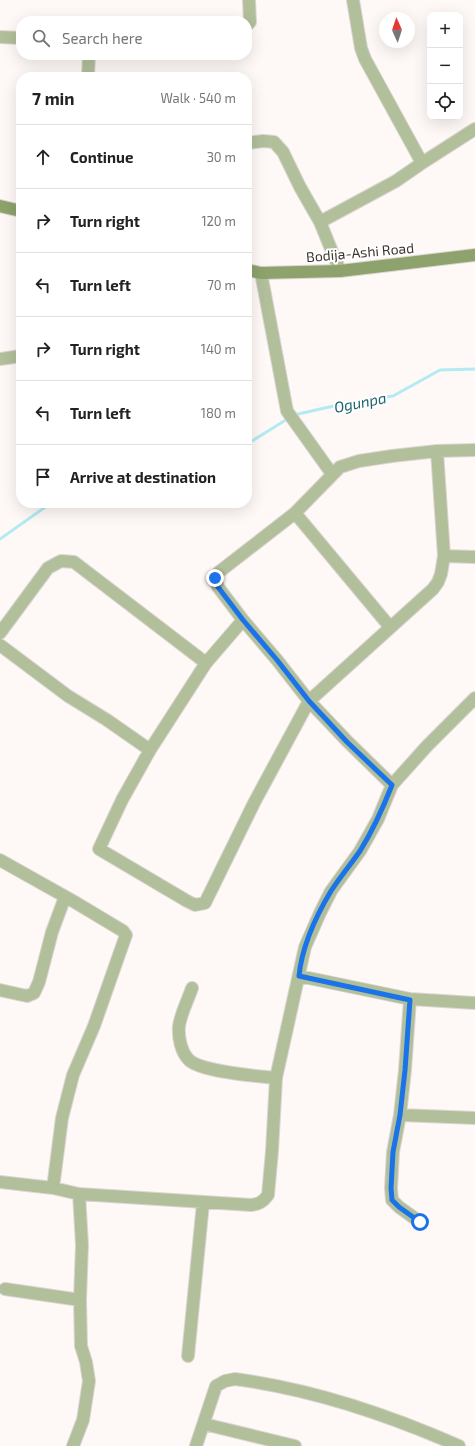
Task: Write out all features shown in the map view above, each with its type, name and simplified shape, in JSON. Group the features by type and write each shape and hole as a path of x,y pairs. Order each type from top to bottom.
{"street":[{"path":"249,0 250,16"},
{"path":"352,0 361,48 365,59 422,163"},
{"path":"0,37 16,38"},
{"path":"88,72 89,60"},
{"path":"320,222 396,182 422,163 475,129"},
{"path":"252,142 274,142 283,152 320,222 340,271"},
{"path":"0,206 16,211"},
{"name":"Bodija-Ashi Road","path":"252,271 261,273 340,271 475,255"},
{"path":"261,273 290,416 332,474"},
{"path":"0,358 16,356"},
{"path":"392,785 347,742 309,701 243,620 218,587 215,578 218,572 295,513 340,467 359,461 437,451 475,450"},
{"path":"243,620 206,663 150,750 122,800 99,849 187,902 195,905 205,903 254,803 309,701 433,589 438,582 444,556 437,451"},
{"path":"295,513 390,627"},
{"path":"444,556 475,557"},
{"path":"0,633 48,568 61,561 68,561 74,562 206,663"},
{"path":"0,645 68,696 150,750"},
{"path":"0,1182 53,1188 80,1194 203,1203 251,1205 259,1204 268,1196 276,1078 299,976 301,959 305,947 331,891 360,851 378,819 392,785 475,698"},
{"path":"0,860 123,931 126,935 100,1012 73,1076 62,1118 53,1188"},
{"path":"0,990 27,996 34,993 39,982 52,932 65,897"},
{"path":"299,976 410,1000 475,1003"},
{"path":"192,988 179,1031 182,1048 185,1056 190,1062 223,1072 276,1078"},
{"path":"410,1000 405,1070 400,1115 393,1152 391,1188 392,1200 420,1222"},
{"path":"400,1115 475,1118"},
{"path":"73,1446 83,1420 89,1381 86,1362 81,1346 80,1300 82,1245 80,1194"},
{"path":"188,1356 203,1203"},
{"path":"5,1289 80,1300"},
{"path":"196,1446 216,1386 225,1381 235,1379 317,1396 360,1409 437,1442 459,1446"},
{"path":"204,1424 295,1446"}],"waterway":[{"name":"Ogunpa","path":"294,415 338,405 393,396 440,370 475,369"},
{"name":"Ogunpa","path":"252,441 289,418"},
{"name":"Ogunpa","path":"0,539 44,508"}],"route":[{"path":"215,578 218,587 243,620 309,701 347,742 392,785 378,819 360,851 331,891 320,913 301,959 299,976 410,1000 405,1070 400,1115 393,1152 391,1188 392,1200 420,1222"}]}
